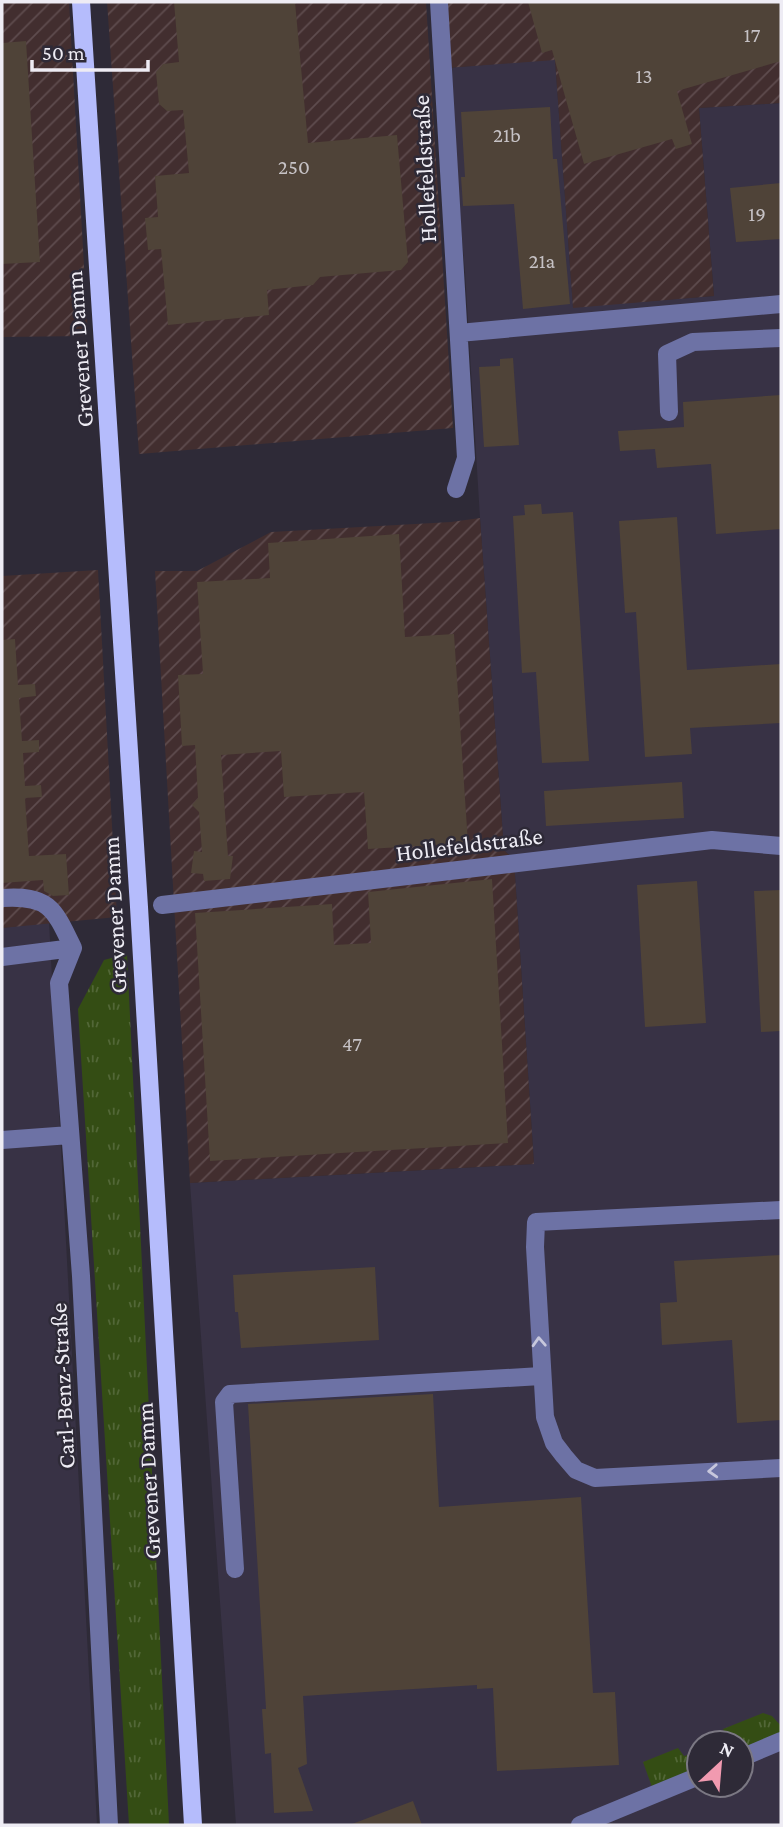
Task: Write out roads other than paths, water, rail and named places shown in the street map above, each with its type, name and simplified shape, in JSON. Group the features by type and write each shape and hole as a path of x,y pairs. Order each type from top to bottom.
{"main road":[{"name":"Grevener Damm","path":"81,2 193,1825"}],"street":[{"name":"Hollefeldstraße","path":"439,2 466,457 456,489"},
{"path":"459,333 781,304"},
{"path":"669,412 667,354 693,342 781,338"},
{"name":"Hollefeldstraße","path":"162,905 712,839 781,846"},
{"path":"2,898 24,897 46,905 55,914 73,948 2,957"},
{"name":"Carl-Benz-Straße","path":"73,948 59,983 82,1304 109,1825"},
{"path":"2,1140 70,1135"},
{"path":"781,1210 536,1222 535,1254 542,1404 548,1430 576,1470 586,1476 605,1477 781,1468"},
{"path":"234,1569 224,1402 230,1394 541,1376"},
{"path":"755,1752 781,1741"},
{"path":"580,1825 685,1782"}]}
